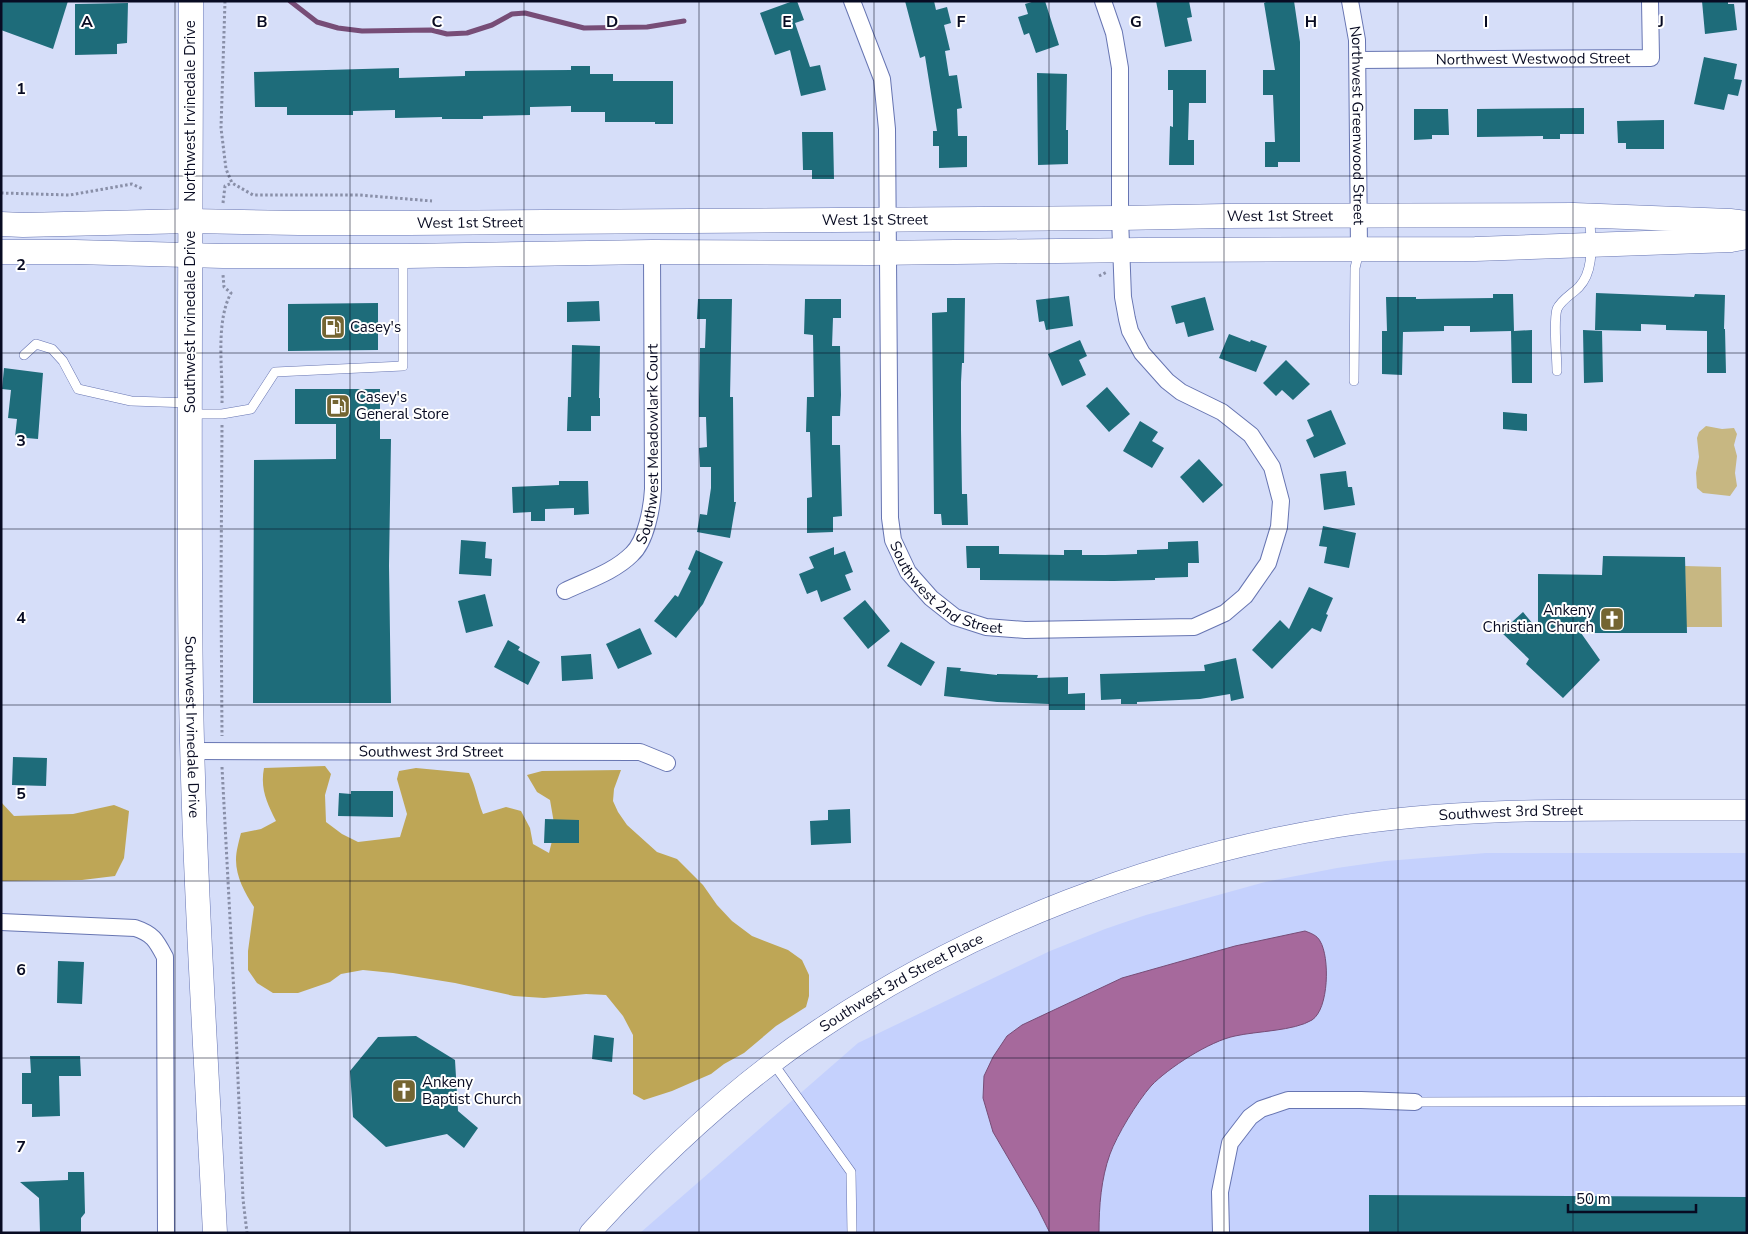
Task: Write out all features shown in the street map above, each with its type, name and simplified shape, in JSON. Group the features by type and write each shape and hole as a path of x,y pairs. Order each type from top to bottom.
{"main road":[{"name":"Northwest Irvinedale Drive","path":"190,221 191,1"},
{"name":"West 1st Street","path":"1,224 190,221 309,223 888,220 1226,216 1590,216 1730,221 1747,224"},
{"name":"Southwest Irvinedale Drive","path":"190,221 194,802 215,1233"},
{"path":"1,252 75,252 189,256 403,256 652,252 1475,249 1731,240 1747,237"}],"street":[{"name":"Southwest 2nd Street","path":"852,1 882,79 887,129 890,518 893,540 908,572 931,598 955,617 986,627 1025,630 1194,627 1225,613 1245,596 1268,563 1279,527 1281,501 1272,467 1251,435 1222,412 1181,392 1167,381 1142,353 1130,331 1122,297 1120,68 1114,33 1103,1"},
{"name":"Northwest Greenwood Street","path":"1350,1 1357,40 1358,60 1359,249"},
{"name":"Northwest Westwood Street","path":"1358,60 1651,58 1650,1"},
{"name":"Southwest Meadowlark Court","path":"565,591 614,568 634,553 647,526 652,505 653,489 652,252"},
{"name":"Southwest 3rd Street","path":"193,751 640,752 667,763"},
{"name":"Southwest 3rd Street","path":"1276,838 1338,827 1403,819 1470,814 1747,810"},
{"name":"Southwest 3rd Street Place","path":"590,1233 667,1153 715,1109 819,1029 877,994 950,952 1014,923 1081,896 1146,873 1276,838"},
{"path":"1,922 135,928 155,938 165,957 166,1233"},
{"path":"1221,1233 1220,1192 1230,1143 1250,1117 1261,1109 1288,1100 1415,1102"}],"lane":[{"path":"1557,371 1557,311 1562,302 1586,278 1590,266 1590,216"},
{"path":"1354,381 1355,268 1359,249"},
{"path":"24,356 36,344 52,349 63,361 78,390 131,401 222,414 251,409 275,372 402,366 403,256"},
{"path":"773,1063 851,1172 852,1233"},
{"path":"1415,1102 1747,1101"}],"path":[{"path":"225,1 221,119 226,169 232,183 253,195 360,195 440,202"},
{"path":"226,186 232,183"},
{"path":"1,193 70,195 132,184 143,189"},
{"path":"224,287 231,293 226,306 222,329 222,751 243,1199 247,1233"}],"shaded area":[{"path":"1706,426 1722,429 1734,428 1737,434 1734,445 1737,456 1735,473 1737,486 1730,496 1703,493 1697,488 1696,473 1699,457 1697,438 1699,432"},
{"path":"1685,566 1721,567 1722,627 1686,627"},
{"path":"325,766 331,774 325,795 326,822 342,834 358,842 400,837 407,814 397,779 399,771 416,768 469,773 483,814 506,807 521,811 530,828 533,844 549,853 555,829 550,800 537,792 527,775 542,771 621,770 614,789 613,801 627,825 657,852 677,859 703,885 717,905 732,921 752,936 788,950 802,960 809,975 809,996 806,1007 776,1026 744,1053 711,1074 672,1091 644,1100 633,1094 633,1035 623,1016 606,995 586,994 544,998 514,996 455,983 363,970 341,974 330,982 298,993 273,993 257,983 248,970 248,951 254,907 239,879 236,860 238,846 241,833 261,829 276,821 267,802 264,789 264,768"},
{"path":"1,802 14,816 73,814 114,805 129,811 124,858 115,876 82,880 1,881"},
{"path":"1486,853 1747,853 1747,1233 640,1233 858,1043 1050,951 1146,915 1265,882 1386,861"},
{"path":"1305,931 1319,939 1325,959 1325,994 1318,1014 1304,1024 1244,1034 1214,1043 1190,1056 1158,1079 1134,1110 1117,1138 1110,1154 1104,1173 1101,1193 1099,1233 1050,1233 993,1132 983,1098 984,1076 993,1057 1007,1036 1022,1025 1122,978 1235,946"}],"building":[{"path":"1,1 68,1 53,49 1,30"},
{"path":"797,1 804,20 795,23 810,67 820,65 826,90 801,96 790,50 775,55 760,13"},
{"path":"905,1 934,1 936,10 947,7 951,23 944,25 950,50 945,51 949,76 957,75 962,108 957,109 958,136 967,136 967,167 939,168 939,146 933,146 933,131 937,131 925,56 920,58"},
{"path":"1045,1 1059,45 1036,53 1029,33 1024,35 1018,17 1028,14 1025,4"},
{"path":"1156,1 1189,1 1192,17 1187,18 1192,41 1165,47"},
{"path":"1268,1 1294,1 1300,42 1300,162 1278,162 1278,167 1265,167 1265,142 1275,142 1273,95 1263,95 1263,70 1275,70 1264,3"},
{"path":"1702,1 1728,1 1728,4 1734,4 1737,30 1705,34"},
{"path":"128,3 127,43 117,44 117,54 75,55 75,4"},
{"path":"1704,57 1737,64 1734,79 1742,80 1738,96 1728,94 1724,110 1694,104"},
{"path":"571,66 590,66 590,74 613,74 613,81 673,81 673,124 605,122 605,112 571,112 571,106 530,107 530,115 483,116 483,119 442,119 442,117 395,118 395,110 353,111 353,115 287,115 287,107 255,107 254,72 399,68 399,78 465,76 465,71 571,70"},
{"path":"1168,70 1206,70 1206,103 1189,103 1188,140 1194,140 1194,165 1169,165 1170,126 1173,127 1173,90 1168,90"},
{"path":"1037,73 1067,74 1066,130 1068,130 1068,164 1038,165"},
{"path":"1584,108 1584,134 1560,134 1560,139 1543,139 1543,136 1477,137 1477,109"},
{"path":"1414,109 1448,109 1449,135 1432,135 1432,139 1414,140"},
{"path":"1664,120 1664,149 1626,149 1626,143 1618,143 1617,121"},
{"path":"802,132 833,132 834,179 812,179 812,170 803,170"},
{"path":"1596,293 1694,297 1695,294 1725,295 1726,373 1707,373 1707,331 1666,330 1666,325 1641,324 1641,331 1595,330"},
{"path":"1493,294 1513,294 1514,331 1532,330 1532,383 1512,383 1511,331 1470,332 1470,326 1444,326 1444,331 1403,332 1402,375 1382,374 1382,331 1387,331 1386,297 1416,297 1416,299 1493,298"},
{"path":"1069,296 1073,326 1046,330 1044,321 1039,322 1036,300"},
{"path":"1205,297 1214,330 1188,337 1184,322 1176,324 1171,306"},
{"path":"947,298 965,298 961,430 962,494 967,494 968,525 942,525 941,514 934,514 932,313 947,312"},
{"path":"698,299 732,299 730,397 733,397 734,502 736,502 730,538 697,532 700,514 707,515 711,488 711,467 700,467 699,448 707,447 706,417 699,417 700,348 705,348 706,319 697,319"},
{"path":"805,299 841,299 841,318 833,318 832,346 840,346 841,395 840,416 832,416 832,445 840,445 842,516 833,517 833,532 807,533 807,498 812,497 810,432 806,432 807,397 814,397 813,335 804,334"},
{"path":"599,301 600,321 567,322 567,302"},
{"name":"Casey's","path":"378,303 378,350 288,351 288,304"},
{"path":"1583,330 1602,331 1603,382 1584,383"},
{"path":"1229,334 1267,346 1256,372 1219,358"},
{"path":"1080,340 1087,356 1079,360 1086,375 1062,386 1048,354"},
{"path":"572,345 600,346 600,416 591,416 591,431 567,431 568,397 571,397"},
{"path":"1286,360 1310,384 1293,400 1282,390 1276,396 1263,383"},
{"path":"4,368 43,373 38,439 15,437 17,419 8,418 11,390 2,389"},
{"path":"1107,387 1130,414 1109,432 1086,406"},
{"path":"295,389 380,389 380,439 391,439 389,566 391,703 253,703 254,460 336,459 336,424 295,424"},
{"path":"1331,410 1346,444 1314,458 1306,440 1314,436 1307,420"},
{"path":"1503,412 1527,414 1527,431 1503,429"},
{"path":"1140,421 1158,432 1152,441 1164,448 1152,468 1123,451"},
{"path":"1199,459 1223,485 1203,503 1180,477"},
{"path":"1346,471 1348,487 1352,487 1355,505 1324,510 1320,474"},
{"path":"559,481 588,481 589,514 574,515 574,508 545,509 545,521 531,521 531,512 513,513 512,487 559,485"},
{"path":"1323,526 1356,533 1349,568 1324,563 1327,547 1319,546"},
{"path":"461,540 486,542 485,558 492,559 491,576 459,574"},
{"path":"1198,541 1199,563 1188,563 1188,577 1114,581 980,580 980,568 967,568 966,546 999,546 999,554 1064,555 1064,550 1082,550 1082,555 1105,555 1137,554 1137,550 1168,549 1168,542"},
{"path":"834,547 834,555 845,551 853,572 845,575 851,590 821,602 817,590 807,594 799,574 814,568 809,557"},
{"path":"696,550 723,562 703,604 676,638 654,621 675,595 678,597 691,571 688,569"},
{"name":"Ankeny Christian Church","path":"1603,556 1685,557 1687,633 1581,633 1600,660 1563,698 1526,664 1529,659 1501,632 1523,612 1538,630 1538,574 1602,575"},
{"path":"1309,587 1333,598 1321,632 1312,628 1272,669 1252,650 1280,620 1289,629"},
{"path":"485,594 493,626 466,633 458,601"},
{"path":"865,600 890,631 868,649 843,618"},
{"path":"640,628 652,654 618,669 606,644"},
{"path":"508,640 520,647 518,650 540,662 528,685 494,667"},
{"path":"901,642 935,662 921,686 887,666"},
{"path":"591,654 593,679 562,681 561,656"},
{"path":"1236,658 1244,698 1231,701 1230,694 1200,699 1137,702 1137,704 1121,704 1121,699 1101,700 1100,674 1205,671 1204,665"},
{"path":"947,667 961,668 960,671 997,675 1038,675 1037,678 1068,677 1068,694 1085,693 1085,710 1049,710 1049,704 997,702 944,696"},
{"path":"13,757 47,758 46,786 12,785"},
{"path":"351,791 393,791 393,817 338,816 339,793 351,794"},
{"path":"850,809 851,843 811,845 810,821 828,820 828,810"},
{"path":"545,819 579,820 579,843 544,843"},
{"path":"58,961 84,962 82,1004 57,1003"},
{"path":"594,1035 614,1038 612,1062 592,1059"},
{"name":"Ankeny Baptist Church","path":"416,1036 455,1060 458,1111 478,1128 464,1148 447,1134 386,1147 353,1117 350,1071 378,1037"},
{"path":"30,1056 80,1056 81,1076 59,1076 60,1116 32,1117 32,1104 22,1104 22,1073 31,1073"},
{"path":"68,1172 84,1172 85,1213 81,1218 81,1233 40,1233 39,1198 20,1182 68,1180"},
{"path":"1369,1195 1747,1197 1747,1233 1369,1233"}],"waterway":[{"path":"290,1 317,22 338,28 362,31 431,30 447,34 467,33 492,25 512,14 525,13 584,28 647,27 684,21"}],"place":[{"name":"Casey's","path":"333,327"},
{"name":"Casey's General Store","path":"338,406"},
{"name":"Ankeny Christian Church","path":"1612,619"},
{"name":"Ankeny Baptist Church","path":"404,1091"}]}
